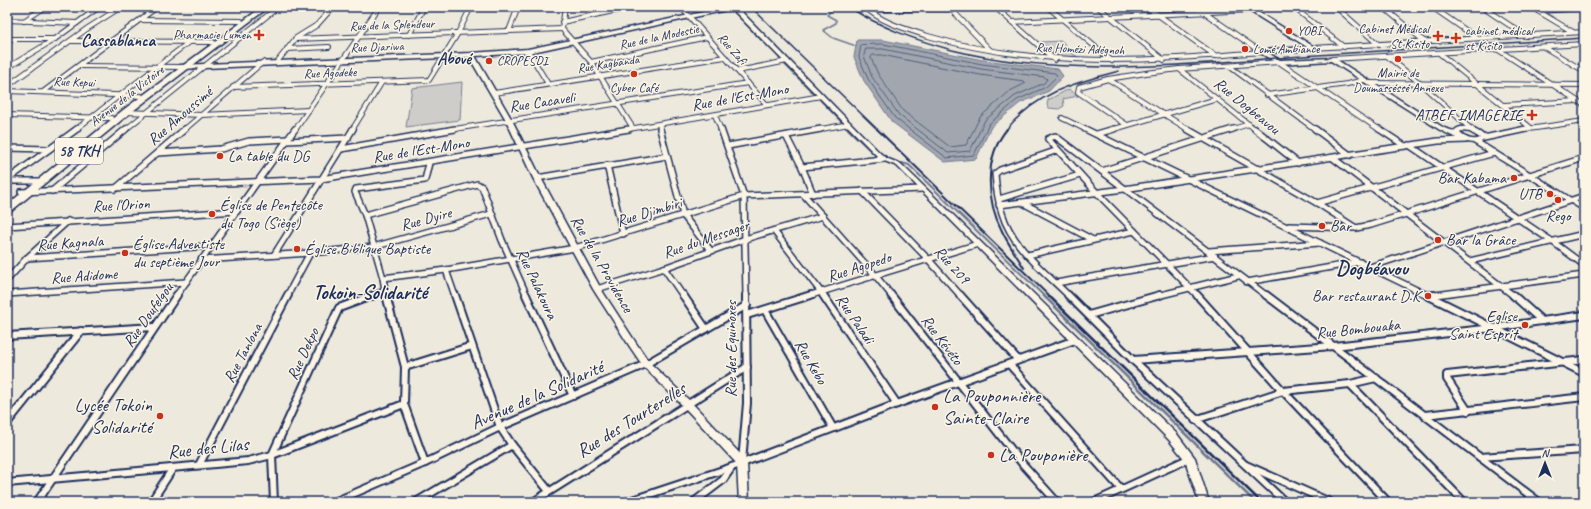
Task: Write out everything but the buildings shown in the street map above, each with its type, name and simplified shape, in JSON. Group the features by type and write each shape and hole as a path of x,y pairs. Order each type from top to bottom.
{"highway":[{"name":"Avenue de la Victoire","path":"37,181 213,42 260,7"},
{"name":"Avenue de la Victoire","path":"7,210 37,181 111,118 266,7"},
{"name":"Avenue de la Victoire","path":"7,203 25,192"}],"street":[{"path":"7,68 55,39 95,10 102,7"},
{"path":"7,86 121,7"},
{"path":"43,92 157,7"},
{"path":"52,191 146,112 206,66 278,7"},
{"path":"277,62 295,39 317,25 333,7"},
{"name":"Rue Doufelgou","path":"37,502 154,327 210,246 237,211 309,110 379,7"},
{"path":"409,34 424,7"},
{"path":"444,56 471,7"},
{"path":"510,31 518,7"},
{"path":"565,7 562,29 591,62 633,128"},
{"path":"562,22 632,7"},
{"name":"Rue Zafi","path":"681,7 768,105"},
{"path":"734,7 884,159 899,165 1173,437 1190,458 1204,502"},
{"name":"Rue Djariwa","path":"184,66 471,55 528,51 734,7"},
{"path":"866,8 951,9 970,7"},
{"path":"995,7 1055,60"},
{"path":"1048,7 1112,62"},
{"path":"1098,7 1164,60"},
{"path":"1147,7 1216,56"},
{"path":"1196,7 1316,88 1442,168 1553,242 1584,265"},
{"path":"1011,22 1274,7"},
{"path":"1293,7 1344,47"},
{"path":"1336,7 1379,45"},
{"path":"1383,7 1425,42"},
{"path":"1432,7 1477,39"},
{"path":"1482,7 1526,36"},
{"path":"1531,7 1573,32"},
{"path":"23,22 45,8"},
{"name":"Rue Homézi Adégnoh","path":"866,8 879,17 929,36 990,51 1055,60 1112,62 1164,60 1262,52"},
{"path":"1248,8 1313,48"},
{"path":"1538,11 1584,8"},
{"path":"951,9 990,51"},
{"path":"7,20 23,22 77,23"},
{"path":"140,20 241,21"},
{"name":"Rue de la Splendeur","path":"295,39 562,29"},
{"path":"1262,52 1584,32"},
{"name":"Rue de la Modestie","path":"591,62 707,36"},
{"path":"7,38 55,39"},
{"path":"71,41 213,42"},
{"path":"7,181 190,42"},
{"path":"1127,125 1078,92 1079,87 1108,79 1179,69 1584,44"},
{"path":"287,49 328,47"},
{"path":"1544,47 1584,72"},
{"path":"1497,49 1584,105"},
{"path":"528,51 548,84"},
{"path":"1439,53 1479,84 1531,128"},
{"name":"Rue de la Providence","path":"471,55 509,120 537,178 597,289 646,364 687,404 742,463"},
{"name":"Rue Agodeke","path":"234,87 430,80 444,56"},
{"path":"1387,56 1421,84 1461,131 1466,140"},
{"name":"Rue Kagbanda","path":"494,93 725,57"},
{"path":"1332,59 1437,125 1461,131 1494,135"},
{"path":"738,71 787,61"},
{"name":"Rue Amoussimé","path":"115,189 263,62"},
{"path":"78,66 184,66"},
{"path":"1229,66 1350,155"},
{"name":"Rue Dogbeavou","path":"1179,69 1298,163"},
{"path":"1108,79 1203,139 1317,203 1356,228"},
{"path":"1267,95 1367,81 1421,84 1584,85"},
{"path":"274,255 382,82"},
{"name":"Rue Cacaveli","path":"340,149 390,139 748,83"},
{"name":"Rue Kepui","path":"7,91 140,96"},
{"name":"Rue de l'Est-Mono","path":"25,192 321,179 715,115 821,96"},
{"path":"1097,134 1217,99"},
{"path":"1504,105 1578,101"},
{"path":"126,112 202,115 309,110"},
{"path":"7,115 111,118"},
{"name":"Rue des Equinoxes","path":"715,115 728,146 744,196 747,305 747,403 742,463 744,502"},
{"path":"1062,118 1287,226 1584,374"},
{"path":"1438,140 1474,141 1494,135 1531,128 1584,121"},
{"path":"659,124 683,216 711,251"},
{"path":"728,146 849,124"},
{"path":"1102,171 1249,124"},
{"path":"999,202 1022,203 1333,158 1438,140 1461,131"},
{"path":"1474,132 1483,139 1492,151"},
{"path":"786,136 802,167 813,194"},
{"path":"1388,502 1247,352 1190,287 1097,193 1048,138 1055,136 1209,251 1238,276 1334,346 1539,502"},
{"path":"157,153 221,149 249,141 348,138"},
{"path":"1474,141 1584,209"},
{"path":"7,148 49,149"},
{"path":"1058,150 997,172 995,176 999,202 1007,227 1018,245 1195,420 1285,502"},
{"path":"1317,203 1442,168 1492,151"},
{"path":"537,178 667,156"},
{"path":"1333,158 1470,260 1504,287 1542,321"},
{"path":"1287,226 1356,228 1584,158"},
{"path":"802,167 884,159"},
{"path":"425,463 404,404 405,367 383,278 365,215 355,192 356,189 425,180 428,162"},
{"path":"607,165 623,234"},
{"path":"999,202 1080,175"},
{"path":"7,181 37,181"},
{"name":"Rue Palakoura","path":"365,215 477,184 482,187 491,214 573,396"},
{"name":"Rue Djimbiri","path":"383,278 446,270 575,248 744,196 804,195 923,189"},
{"name":"Rue 209","path":"862,191 928,259 1018,360"},
{"name":"Rue Kévéto","path":"804,195 875,275 1020,462 1057,502"},
{"path":"1370,267 1584,196"},
{"path":"1022,203 1093,240"},
{"name":"Rue l'Orion","path":"7,226 237,211"},
{"name":"Rue Dyire","path":"201,260 310,253 373,247 491,214"},
{"name":"Rue du Messager","path":"597,289 664,268 745,239 822,216"},
{"path":"7,280 27,258 68,221"},
{"name":"Rue Paladi","path":"774,231 821,292 897,404"},
{"path":"1028,255 1134,231"},
{"path":"1470,260 1584,234"},
{"path":"1209,251 1321,243"},
{"name":"Rue Agopedo","path":"747,315 978,244"},
{"name":"Rue Kagnala","path":"27,258 210,246"},
{"name":"Rue Tanlona","path":"199,465 310,253"},
{"path":"1056,283 1215,256"},
{"path":"1247,282 1360,262"},
{"path":"664,268 706,329"},
{"path":"446,270 500,427 512,445 549,491"},
{"path":"1427,296 1504,287 1584,275"},
{"path":"1089,315 1190,287 1238,276"},
{"name":"Rue Adidome","path":"7,294 186,282"},
{"name":"Rue Dekpo","path":"272,455 339,308 385,291"},
{"name":"Avenue de la Solidarité","path":"334,502 425,463 500,427 646,364 747,305"},
{"name":"Rue Kebo","path":"765,310 833,428"},
{"name":"Rue Bombouaka","path":"1133,360 1334,346 1493,328 1584,315"},
{"path":"8,336 154,327"},
{"path":"7,423 81,331"},
{"path":"626,502 732,467 897,404 1075,340"},
{"path":"405,367 472,346"},
{"path":"1468,411 1447,379 1447,375 1584,360"},
{"path":"1009,364 1121,489"},
{"name":"Rue des Tourterelles","path":"533,502 747,367"},
{"path":"1195,420 1283,391 1350,384 1376,378"},
{"path":"1350,384 1464,502"},
{"path":"1424,415 1584,397"},
{"name":"Rue des Lilas","path":"7,483 53,480 199,465 240,463 272,455 404,404"},
{"path":"416,502 512,445"},
{"path":"1480,457 1584,450"},
{"path":"272,455 274,502"},
{"path":"1094,502 1190,458"},
{"path":"1242,462 1330,502"},
{"path":"694,502 723,480 732,467"},
{"path":"151,502 173,468"}],"shaded area":[{"path":"1062,41 1073,54 1081,59 1057,57 1041,42"},
{"path":"462,82 460,120 406,127 412,88"},
{"path":"1069,89 1078,96 1063,99 1064,106 1059,109 1049,108 1047,105 1048,100"}],"water":[{"path":"857,40 883,40 983,60 1058,69 1063,76 1049,91 1020,103 991,127 976,159 945,162 892,122 864,81 854,57"}],"waterway":[{"path":"830,7 831,11 827,15 836,20 836,23 823,30 833,38 856,46"},
{"path":"732,10 761,40"},
{"path":"774,52 782,61"},
{"path":"784,64 815,95"},
{"path":"820,100 844,125"},
{"path":"848,129 875,155"},
{"path":"902,163 909,165 1044,296"},
{"path":"1043,295 1255,502"}],"railway":[{"path":"751,7 878,130"},
{"path":"849,7 899,33 952,50 997,59 1043,65 1089,67 1181,65 1584,38"},
{"path":"1006,130 1030,106 1057,91 1087,80 1119,71"},
{"path":"877,129 1049,296"},
{"path":"1007,129 994,152 991,165 990,192 993,206 1002,231 1024,268"},
{"path":"1048,295 1261,502"}],"place":[{"name":"YOBI","path":"1289,31"},
{"name":"Pharmacie Lumen","path":"259,35"},
{"name":"Cabinet Médical St Kisito","path":"1438,36"},
{"name":"cabinet médical st Kisito","path":"1456,38"},
{"name":"Lomé Ambiance","path":"1245,49"},
{"name":"Mairie de Doumasséssé Annexe","path":"1398,59"},
{"name":"CROPESDI","path":"489,61"},
{"name":"Cyber Café","path":"634,74"},
{"name":"ATBEF IMAGERIE","path":"1532,115"},
{"name":"La table du DG","path":"220,156"},
{"name":"Bar Kabama","path":"1514,178"},
{"name":"UTB","path":"1550,194"},
{"name":"Rego","path":"1558,200"},
{"name":"Église de Pentecôte du Togo (Siège)","path":"212,214"},
{"name":"Bar","path":"1322,226"},
{"name":"Bar la Grâce","path":"1438,240"},
{"name":"Église Biblique Baptiste","path":"297,249"},
{"name":"Église Adventiste du septième Jour","path":"125,253"},
{"name":"Bar restaurant D.K","path":"1428,296"},
{"name":"Eglise Saint Esprit","path":"1525,325"},
{"name":"La Pouponnière Sainte-Claire","path":"935,407"},
{"name":"Lycée Tokoin Solidarité","path":"160,416"},
{"name":"La Pouponière","path":"991,455"}],"district":[{"name":"Cassablanca","path":"118,40"},
{"name":"Abové","path":"454,58"},
{"name":"Dogbéavou","path":"1372,268"},
{"name":"Tokoin-Solidarité","path":"370,292"}]}
